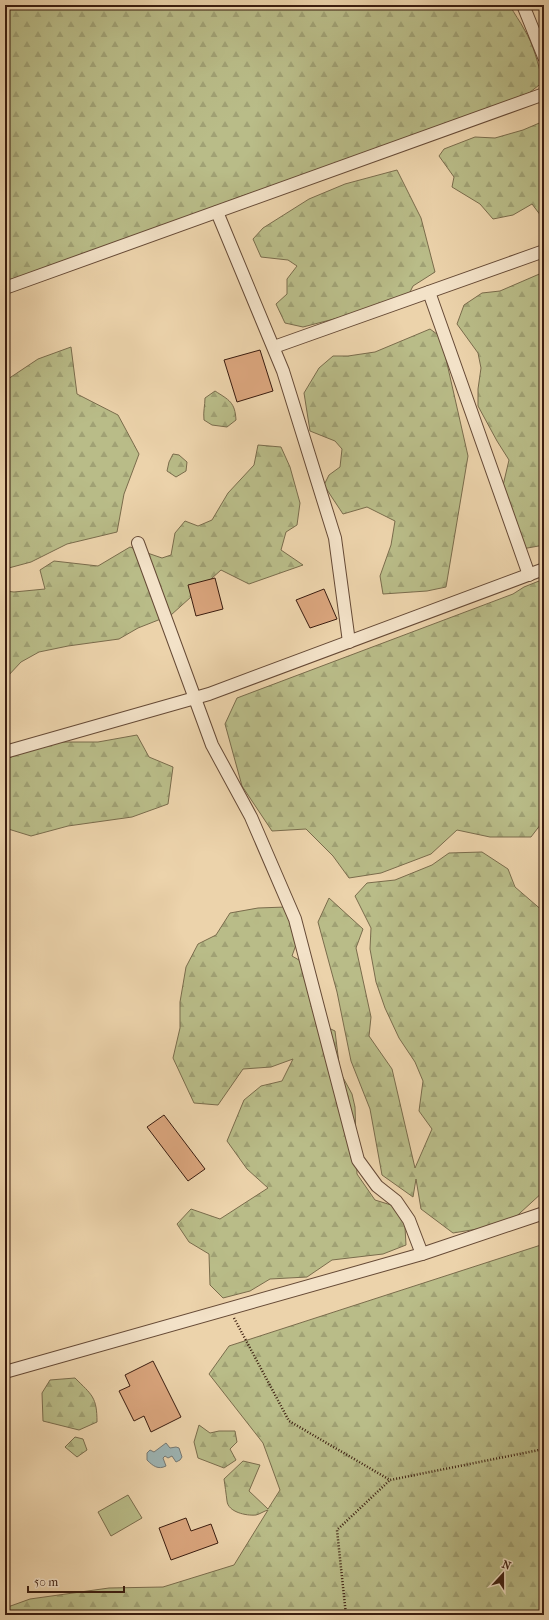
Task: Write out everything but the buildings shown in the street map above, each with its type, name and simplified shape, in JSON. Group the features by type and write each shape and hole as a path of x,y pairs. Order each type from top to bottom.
{"street":[{"path":"523,5 544,57"},
{"path":"5,288 544,94"},
{"path":"217,212 283,371 335,538 348,642"},
{"path":"274,347 544,251"},
{"path":"429,292 529,575"},
{"path":"138,543 212,745 251,817 295,920 358,1160 377,1186 396,1201 409,1220 422,1254"},
{"path":"5,752 210,694 544,569"},
{"path":"5,1372 422,1254 544,1212"}],"path":[{"path":"229,1309 289,1421 390,1480"},
{"path":"346,1615 336,1530 390,1480 544,1450"}],"green space":[{"path":"5,5 510,5 530,42 543,82 525,96 337,165 239,197 84,259 5,284"},
{"path":"544,121 544,220 532,204 513,215 493,219 480,204 452,187 454,177 439,156 444,149 475,137 495,138 523,130"},
{"path":"397,170 421,218 435,272 413,286 402,308 357,313 303,327 285,323 276,304 287,294 287,279 297,266 288,260 261,257 253,239 263,228 309,199 345,184"},
{"path":"544,272 544,545 522,549 501,494 509,460 478,406 478,389 481,368 478,353 457,324 464,305 482,293 500,291"},
{"path":"430,329 441,337 468,456 446,587 427,591 383,594 380,576 391,545 395,521 367,507 343,514 324,485 329,475 340,467 342,449 335,441 310,431 304,393 319,368 333,356 348,356 375,352"},
{"path":"71,347 77,394 118,415 139,454 124,494 117,532 67,544 31,562 5,569 5,381 38,359"},
{"path":"215,391 228,399 233,405 236,420 227,427 212,425 204,420 205,398"},
{"path":"258,445 281,447 290,467 300,503 297,525 286,532 281,550 303,565 249,584 221,570 171,615 138,628 119,639 68,646 39,652 21,662 5,681 5,591 14,592 45,589 40,570 54,561 98,566 130,547 162,558 171,555 175,533 185,521 198,526 212,520 228,493 254,465"},
{"path":"173,454 179,455 187,462 186,471 176,477 167,471"},
{"path":"544,579 544,820 531,837 490,837 457,830 431,854 381,873 349,878 333,856 306,829 272,831 242,786 225,724 237,698 513,594 524,587"},
{"path":"137,735 149,757 173,767 168,804 132,817 68,826 31,836 5,828 5,760 43,742 98,742"},
{"path":"482,852 508,869 515,887 544,912 544,1191 508,1224 453,1233 421,1209 416,1179 413,1197 382,1175 370,1109 351,1061 337,992 318,922 329,898 363,929 356,948 371,1017 369,1036 392,1069 415,1168 432,1129 419,1111 423,1081 415,1062 399,1038 385,1008 376,982 370,949 371,928 355,896 367,883 395,880 432,865 449,853"},
{"path":"286,907 298,939 292,956 311,967 316,1022 335,1031 340,1072 352,1094 355,1107 357,1174 375,1200 404,1209 406,1245 383,1254 332,1260 307,1277 270,1279 250,1291 223,1298 210,1285 209,1254 189,1242 177,1224 191,1209 220,1219 268,1188 247,1169 227,1141 244,1100 261,1086 282,1081 293,1059 271,1067 243,1069 218,1105 194,1103 173,1058 180,1028 180,1002 186,967 198,944 216,935 230,913 258,908"},
{"path":"544,1244 544,1615 5,1615 5,1608 30,1599 109,1588 163,1587 234,1565 268,1510 258,1515 243,1514 234,1511 228,1505 224,1479 243,1461 260,1465 249,1491 268,1509 280,1490 263,1443 209,1374 229,1346"},
{"path":"75,1378 86,1389 95,1402 97,1422 79,1430 43,1421 42,1393 50,1380"},
{"path":"199,1425 210,1433 219,1431 235,1431 237,1442 230,1449 236,1460 224,1468 198,1458 194,1442"},
{"path":"75,1437 83,1439 87,1450 77,1457 65,1447"},
{"path":"128,1495 142,1518 111,1536 98,1512"}],"water":[{"path":"166,1443 170,1448 179,1448 182,1457 176,1462 172,1456 168,1458 165,1456 163,1458 166,1466 160,1468 156,1467 147,1460 147,1453 150,1450 154,1452"}]}
